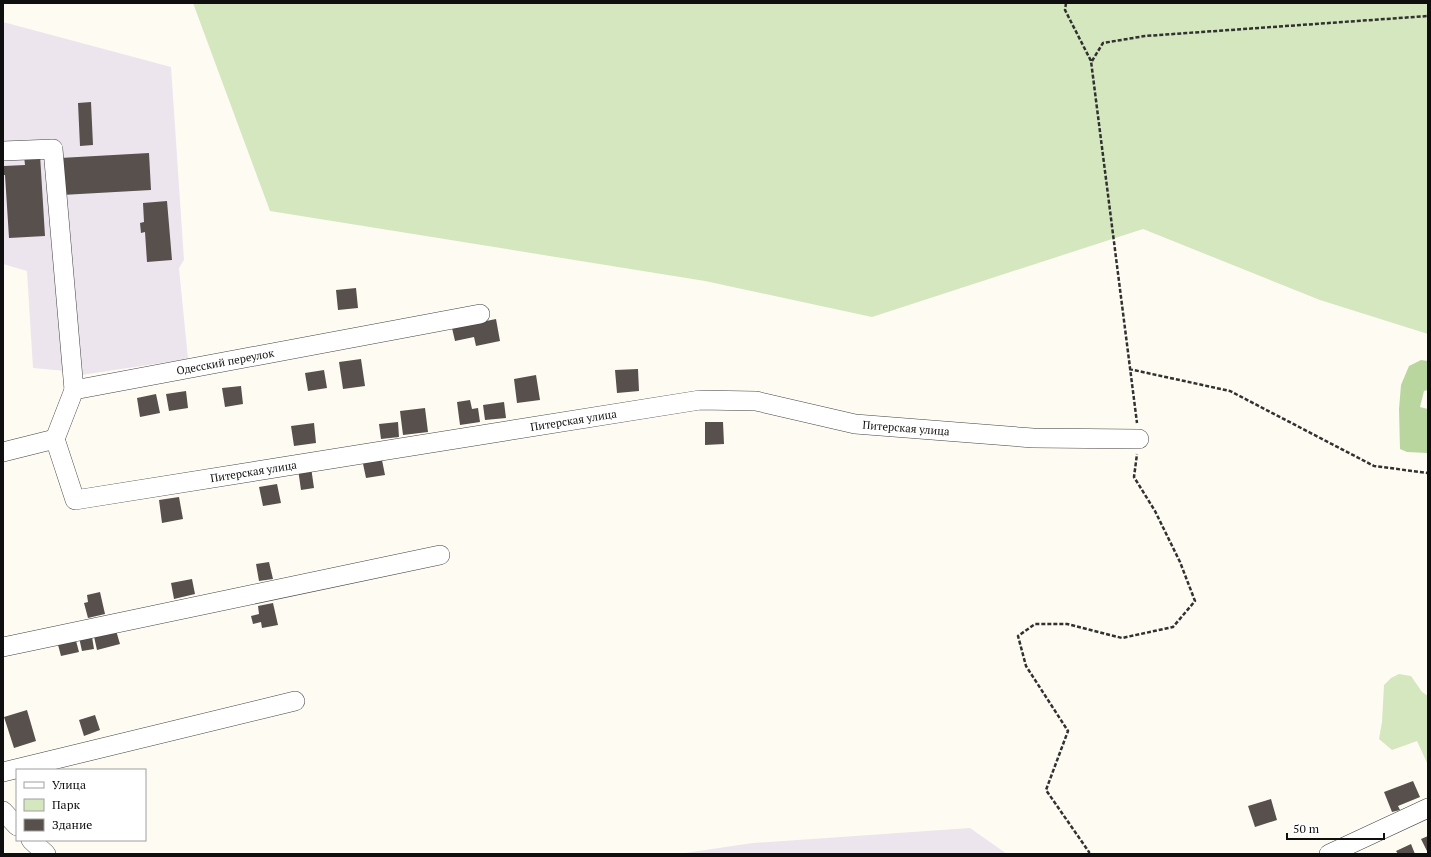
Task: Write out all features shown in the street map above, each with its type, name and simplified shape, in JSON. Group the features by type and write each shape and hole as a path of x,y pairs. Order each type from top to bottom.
{"street":[{"path":"3,151 53,149 74,390 55,439 3,452"},
{"name":"Одесский переулок","path":"74,390 480,314"},
{"name":"Питерская улица","path":"55,439 75,500 700,400 756,401 863,425 1033,438 1139,439"},
{"path":"3,647 440,555"},
{"path":"3,772 295,701"},
{"path":"1329,854 1428,808"},
{"path":"3,812 16,825"},
{"path":"32,841 46,854"}],"path":[{"path":"1066,3 1065,10 1091,61 1139,439 1134,477 1155,511 1177,556 1194,601 1173,627 1122,638 1067,624 1035,624 1018,636 1026,666 1068,731 1046,790 1089,854"},
{"path":"1091,61 1103,43 1145,36 1428,16"},
{"path":"1129,368 1230,391 1374,466 1428,473"}],"shaded area":[{"path":"3,22 171,67 184,260 179,268 188,359 81,375 66,371 33,368 27,271 3,264"},
{"path":"970,828 1007,854 678,854 753,843"}],"green space":[{"path":"193,3 1428,3 1428,334 1320,300 1143,229 872,317 705,281 270,211"},
{"path":"1421,360 1428,361 1428,390 1424,391 1420,407 1428,409 1428,453 1407,452 1400,449 1399,409 1401,385 1409,366"},
{"path":"1399,674 1411,676 1422,692 1428,696 1428,765 1417,741 1392,750 1379,739 1382,722 1384,685 1391,678"}],"building":[{"path":"91,102 93,145 80,146 78,103"},
{"path":"149,153 151,190 62,195 60,158"},
{"path":"40,155 45,236 9,238 5,175 3,175 4,166 25,165 24,156"},
{"path":"167,201 172,260 147,262 145,232 141,233 140,223 144,222 143,203"},
{"path":"356,288 358,308 338,310 336,290"},
{"path":"496,319 500,341 476,346 474,337 455,341 452,328"},
{"path":"361,359 365,386 343,389 339,362"},
{"path":"638,369 639,391 617,393 615,370"},
{"path":"324,370 327,388 308,391 305,373"},
{"path":"536,375 540,400 517,403 514,379"},
{"path":"241,386 243,404 225,407 222,388"},
{"path":"186,391 188,408 169,411 166,394"},
{"path":"156,394 160,413 140,417 137,398"},
{"path":"470,400 472,409 478,408 480,422 460,425 457,402"},
{"path":"504,402 506,418 485,420 483,405"},
{"path":"425,408 428,432 403,435 400,411"},
{"path":"398,422 399,437 381,439 379,424"},
{"path":"705,422 723,422 724,444 705,445"},
{"path":"314,423 316,443 294,446 291,426"},
{"path":"381,455 385,475 366,478 362,459"},
{"path":"311,467 314,488 301,490 298,469"},
{"path":"277,484 281,503 263,506 259,487"},
{"path":"179,497 183,519 162,523 159,500"},
{"path":"269,562 273,579 259,581 256,564"},
{"path":"192,579 195,594 174,599 171,583"},
{"path":"100,592 105,614 88,618 84,603 88,602 87,595"},
{"path":"273,603 278,625 262,628 261,622 253,624 251,616 259,614 258,606"},
{"path":"115,627 120,644 97,650 93,632"},
{"path":"91,631 94,649 82,651 78,633"},
{"path":"75,637 79,652 61,656 57,641"},
{"path":"27,710 36,741 14,748 4,717"},
{"path":"95,715 100,730 84,736 79,720"},
{"path":"1413,781 1420,797 1398,806 1400,810 1392,812 1384,792"},
{"path":"1271,799 1277,820 1255,827 1248,806"},
{"path":"1428,836 1428,853 1421,839"},
{"path":"1411,844 1415,854 1398,854 1396,851"}]}
